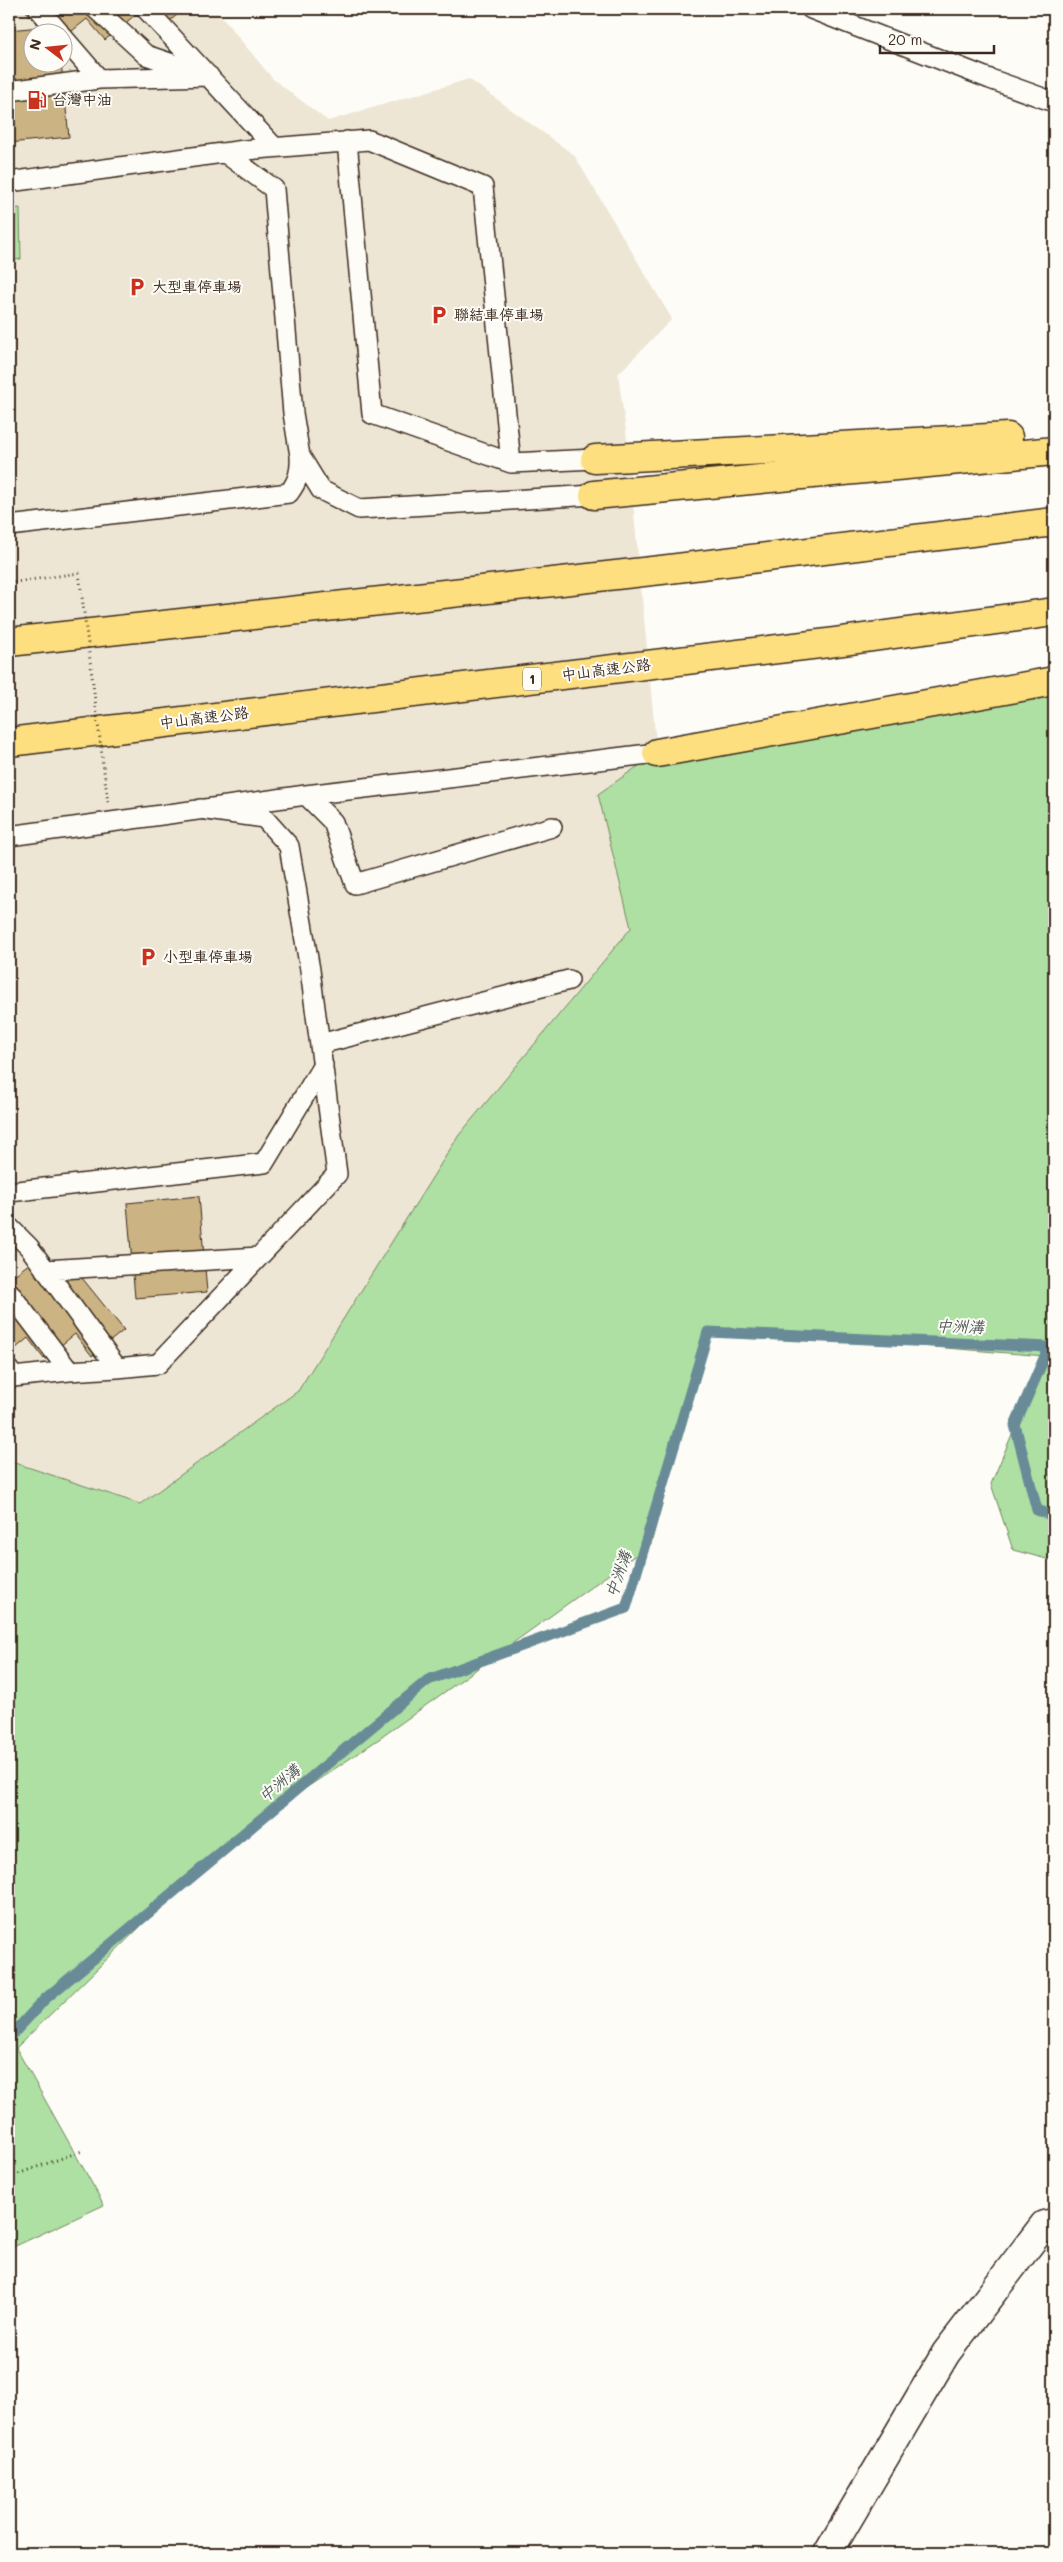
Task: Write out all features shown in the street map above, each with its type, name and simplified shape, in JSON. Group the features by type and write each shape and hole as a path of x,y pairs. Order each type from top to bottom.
{"highway":[{"path":"595,459 938,442 1054,434"},
{"path":"594,495 1054,451"},
{"path":"9,642 660,570 1054,522"},
{"name":"中山高速公路","path":"9,742 818,644 1054,612"},
{"path":"658,753 1054,680"}],"street":[{"path":"828,2553 946,2353 1044,2225 1054,2223"}],"lane":[{"path":"39,9 50,22"},
{"path":"96,9 146,55 209,76"},
{"path":"146,9 274,148"},
{"path":"811,9 1054,102"},
{"path":"72,48 99,79"},
{"path":"9,91 99,79 209,76"},
{"path":"9,182 225,153 369,140 483,187 490,238 511,462"},
{"path":"347,141 372,414 511,462 595,459"},
{"path":"9,526 289,493 296,484 301,469 293,413 274,188 225,153"},
{"path":"300,456 321,490 359,510 594,495"},
{"path":"9,836 306,795 658,753"},
{"path":"306,795 333,822 355,884 552,827"},
{"path":"9,1370 13,1377 158,1364 337,1174 324,1065 289,846 264,818 228,811 200,809"},
{"path":"9,841 34,833"},
{"path":"320,1044 569,980"},
{"path":"9,1192 264,1163 324,1065"},
{"path":"9,1227 29,1247 118,1368"},
{"path":"45,1270 259,1256"},
{"path":"9,1292 69,1371"}],"path":[{"path":"9,583 79,573 108,803"},
{"path":"9,2177 82,2151"}],"shaded area":[{"path":"9,9 215,9 273,79 328,121 469,79 574,155 672,319 618,374 626,431 657,753 598,794 631,928 459,1135 298,1391 140,1504 9,1461"}],"green space":[{"path":"20,208 21,259 9,261 9,209"},
{"path":"1054,681 1054,1561 1013,1550 991,1484 1045,1356 710,1329 651,1544 379,1739 230,1839 16,2048 104,2205 9,2249 9,1461 140,1504 298,1391 459,1135 631,928 598,794 657,753"}],"building":[{"name":"台灣中油","path":"24,9 184,9 158,31 141,10 105,40 87,19 72,31 72,22 36,22"},
{"name":"台灣中油","path":"22,29 22,72 62,72 69,137 9,143 9,30"},
{"path":"199,1196 207,1292 135,1298 127,1203"},
{"path":"30,1263 74,1268 124,1330 92,1356 75,1334 44,1359 28,1338 9,1354 9,1279"}],"waterway":[{"name":"中洲溝","path":"9,2038 45,1999 428,1680 626,1608 708,1332 1049,1347 1015,1425 1037,1510 1054,1516"}],"place":[{"name":"台灣中油","path":"37,100"},
{"name":"大型車停車場","path":"137,287"},
{"name":"聯結車停車場","path":"439,315"},
{"name":"小型車停車場","path":"148,957"}]}
